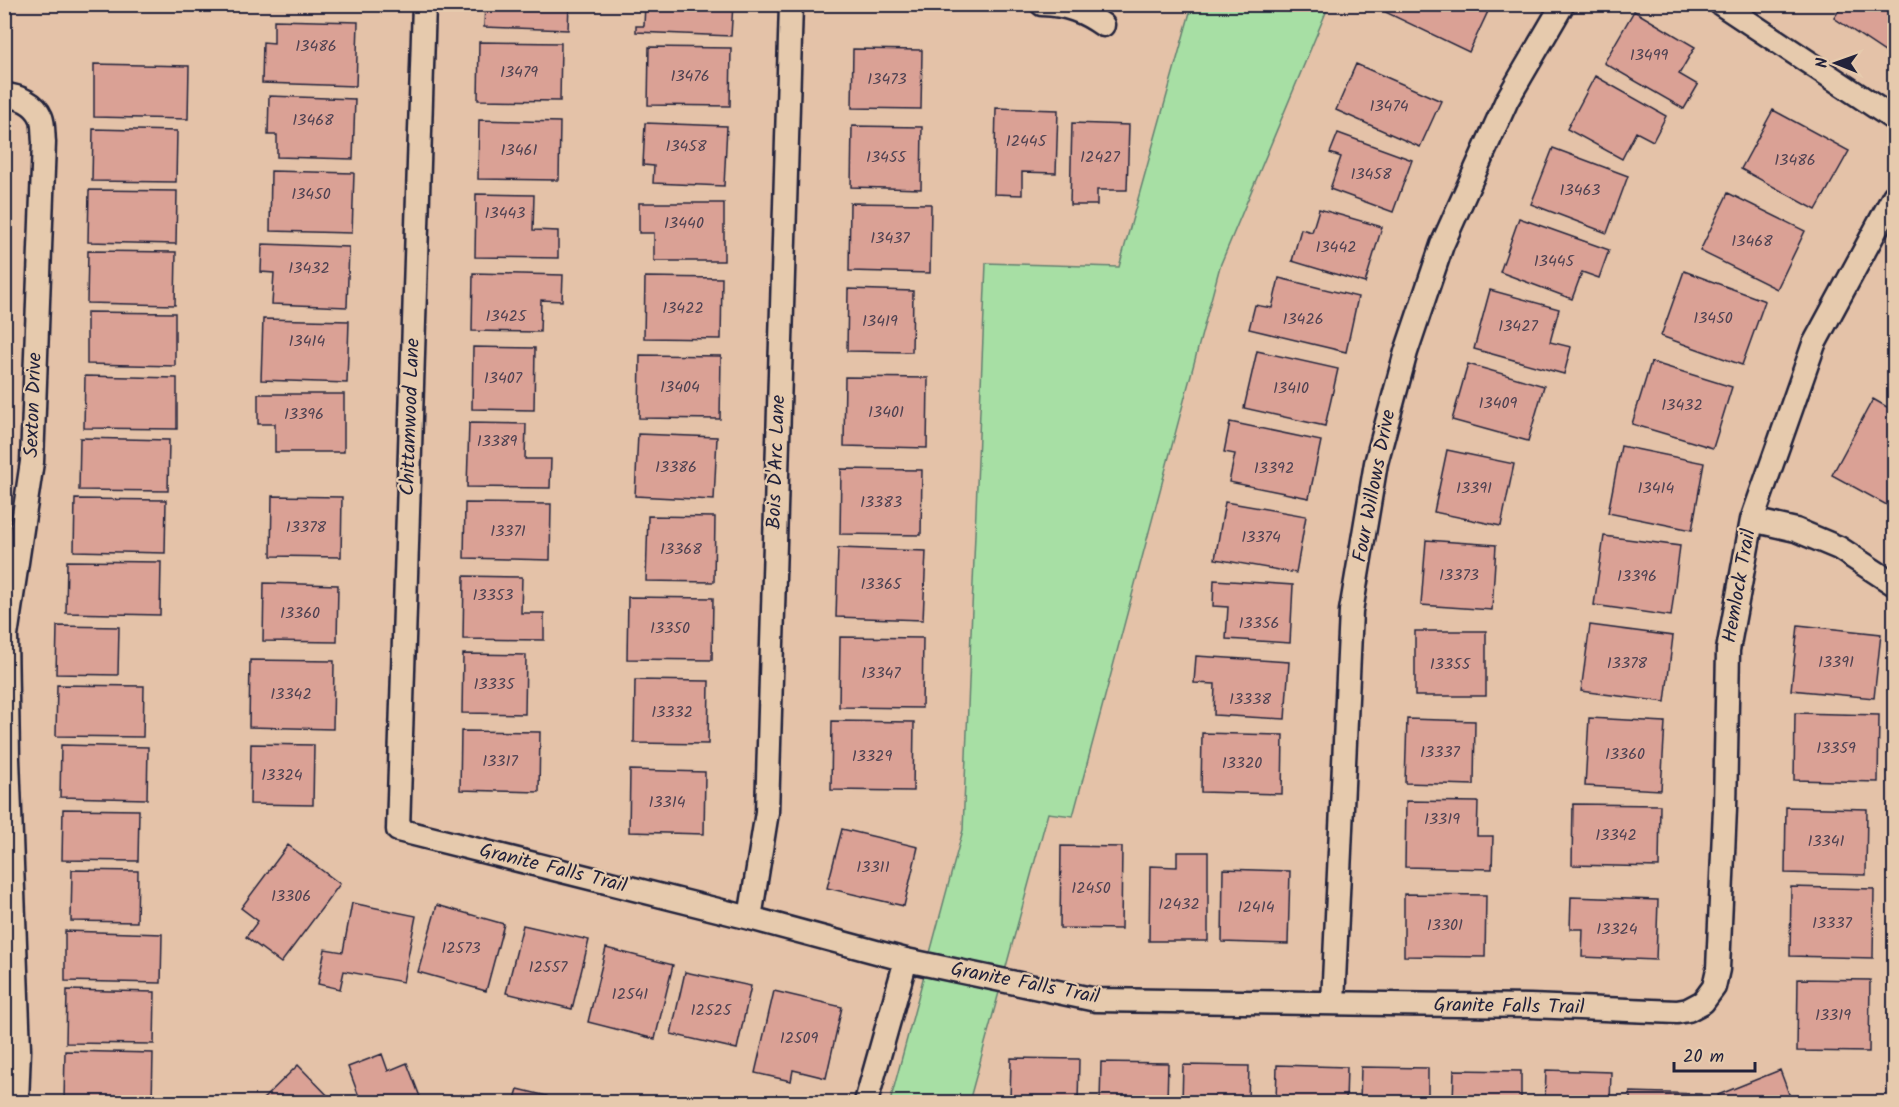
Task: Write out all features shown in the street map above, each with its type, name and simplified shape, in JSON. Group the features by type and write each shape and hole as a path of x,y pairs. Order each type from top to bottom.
{"street":[{"name":"Chittamwood Lane","path":"398,830 424,4"},
{"name":"Bois D'Arc Lane","path":"750,918 767,812 791,4"},
{"path":"1042,4 1072,8 1085,13 1103,25"},
{"name":"Four Willows Drive","path":"1333,1003 1352,611 1376,463 1406,352 1442,245 1507,100 1563,4"},
{"path":"1721,4 1894,119"},
{"name":"Sexton Drive","path":"4,95 21,98 31,105 41,118 44,142 32,462 6,636 12,1049 17,1102"},
{"name":"Hemlock Trail","path":"1703,1002 1714,987 1718,969 1725,808 1728,650 1752,520 1814,344 1894,196"},
{"path":"1752,520 1796,530 1839,548 1894,584"},
{"name":"Granite Falls Trail","path":"398,830 750,918 906,960 1096,1000 1530,1006 1665,1012 1688,1010 1703,1002"},
{"path":"866,1102 906,960"}],"green space":[{"path":"1192,5 1329,5 1220,266 1073,816 1048,813 969,1102 890,1102 963,830 986,263 1119,267"}],"building":[{"path":"272,4 358,4 358,9 272,6"},
{"path":"485,4 569,4 568,30 484,27"},
{"path":"645,4 733,4 731,36 636,32 636,26 644,26"},
{"path":"1381,4 1484,4 1490,7 1469,52 1379,9"},
{"path":"1843,4 1894,4 1894,58 1834,18"},
{"path":"1634,11 1695,47 1679,74 1698,85 1684,109 1604,63"},
{"path":"274,20 358,22 356,86 262,83 263,42 274,43"},
{"path":"479,42 561,43 560,101 478,100"},
{"path":"649,47 731,48 730,106 648,105"},
{"path":"853,49 922,50 921,109 852,108"},
{"path":"94,64 189,66 188,119 94,117"},
{"path":"1356,64 1441,101 1420,147 1336,110"},
{"path":"1595,76 1666,116 1653,141 1636,132 1622,159 1567,129"},
{"path":"269,96 355,99 353,159 277,157 277,135 268,135"},
{"path":"996,108 1058,110 1056,173 1022,172 1022,195 994,194"},
{"path":"1773,110 1849,151 1816,210 1741,169"},
{"path":"479,120 560,122 559,180 478,179"},
{"path":"645,123 727,126 724,186 653,183 654,166 643,165"},
{"path":"1072,123 1129,125 1127,190 1097,190 1097,205 1070,205"},
{"path":"852,126 922,127 921,189 851,187"},
{"path":"93,129 177,131 176,182 92,181"},
{"path":"1338,133 1412,160 1393,212 1330,189 1341,157 1330,153"},
{"path":"1553,148 1628,176 1607,233 1531,204"},
{"path":"271,171 354,173 352,233 270,231"},
{"path":"89,190 177,191 176,244 88,242"},
{"path":"1728,193 1805,231 1777,289 1700,251"},
{"path":"476,194 534,195 533,230 558,231 558,258 475,257"},
{"path":"639,203 724,203 724,261 654,261 654,233 639,233"},
{"path":"850,203 931,204 930,273 849,271"},
{"path":"1319,209 1382,227 1365,283 1292,261 1301,229 1312,232"},
{"path":"1519,218 1609,250 1599,278 1582,272 1572,299 1500,272"},
{"path":"262,244 349,247 347,307 272,304 274,273 261,272"},
{"path":"88,251 176,252 175,305 87,303"},
{"path":"1684,271 1765,301 1742,365 1661,336"},
{"path":"473,273 563,275 562,301 541,300 540,332 472,331"},
{"path":"645,277 722,278 721,339 644,338"},
{"path":"1279,278 1358,297 1346,352 1249,329 1255,305 1272,308"},
{"path":"848,289 913,291 912,352 847,351"},
{"path":"1490,290 1559,309 1550,342 1571,347 1564,374 1474,349"},
{"path":"87,312 175,313 175,366 87,364"},
{"path":"263,319 349,321 347,383 261,380"},
{"path":"473,347 535,348 534,410 472,409"},
{"path":"1257,351 1338,369 1325,426 1244,408"},
{"path":"640,355 721,356 720,419 639,418"},
{"path":"1651,362 1732,387 1713,448 1632,424"},
{"path":"1468,364 1544,386 1528,441 1452,420"},
{"path":"85,376 177,378 177,429 84,428"},
{"path":"845,377 928,378 927,448 844,446"},
{"path":"258,394 344,394 344,452 275,452 275,424 258,424"},
{"path":"1873,399 1894,411 1894,509 1832,475"},
{"path":"1230,422 1321,441 1309,498 1229,482 1235,454 1224,452"},
{"path":"469,423 526,424 525,459 551,459 550,488 467,487"},
{"path":"638,434 717,437 714,500 635,496"},
{"path":"80,438 169,440 168,491 79,490"},
{"path":"1621,446 1704,463 1692,530 1608,513"},
{"path":"1447,450 1514,464 1501,526 1434,512"},
{"path":"841,469 922,470 921,535 840,534"},
{"path":"272,496 342,497 341,557 271,556"},
{"path":"75,499 166,500 165,553 74,551"},
{"path":"1225,502 1306,516 1296,573 1215,559"},
{"path":"465,503 551,504 550,560 464,558"},
{"path":"648,516 715,517 714,582 646,581"},
{"path":"1604,536 1680,546 1671,616 1594,605"},
{"path":"1426,540 1496,545 1492,610 1421,605"},
{"path":"838,548 926,551 923,620 836,617"},
{"path":"67,561 161,562 160,615 66,613"},
{"path":"464,576 522,577 521,613 544,613 544,640 463,639"},
{"path":"1214,580 1293,585 1290,643 1226,639 1228,607 1213,606"},
{"path":"264,583 338,585 337,642 263,641"},
{"path":"628,597 713,598 712,660 627,659"},
{"path":"1590,625 1673,636 1665,702 1581,691"},
{"path":"1798,625 1881,634 1874,698 1791,690"},
{"path":"57,626 119,627 118,675 56,674"},
{"path":"1415,631 1486,631 1486,696 1415,696"},
{"path":"840,637 923,638 922,708 839,707"},
{"path":"463,654 526,655 525,714 462,713"},
{"path":"1196,656 1289,662 1285,719 1214,715 1215,684 1194,683"},
{"path":"250,660 334,661 333,729 249,727"},
{"path":"635,680 709,681 708,744 634,743"},
{"path":"57,685 144,686 143,737 56,736"},
{"path":"1795,713 1879,715 1878,782 1794,780"},
{"path":"1589,718 1665,722 1661,790 1585,786"},
{"path":"1407,719 1475,721 1474,785 1405,783"},
{"path":"832,721 914,722 913,791 831,790"},
{"path":"461,731 540,732 539,792 460,790"},
{"path":"1202,733 1283,735 1282,794 1201,792"},
{"path":"251,744 314,745 313,805 250,804"},
{"path":"61,745 148,747 147,799 60,797"},
{"path":"630,770 705,772 704,834 629,832"},
{"path":"1406,801 1478,802 1477,836 1493,836 1492,869 1405,867"},
{"path":"1573,804 1660,805 1659,867 1572,865"},
{"path":"1786,807 1867,809 1866,875 1785,873"},
{"path":"63,809 139,810 138,861 62,860"},
{"path":"842,829 918,847 904,906 827,888"},
{"path":"288,845 340,884 281,963 246,937 258,921 241,908"},
{"path":"1061,846 1122,847 1121,929 1060,928"},
{"path":"1177,852 1208,852 1208,941 1149,941 1150,866 1177,867"},
{"path":"1223,869 1290,871 1288,944 1222,942"},
{"path":"72,870 138,871 137,922 71,921"},
{"path":"1791,887 1874,889 1873,958 1790,956"},
{"path":"1404,894 1486,895 1485,957 1404,956"},
{"path":"1571,897 1658,900 1656,960 1582,957 1583,929 1570,929"},
{"path":"352,903 416,916 403,982 344,971 340,989 318,984 325,949 343,952"},
{"path":"437,905 504,924 486,991 418,972"},
{"path":"523,925 589,940 572,1009 506,993"},
{"path":"65,931 162,934 161,983 65,981"},
{"path":"606,948 673,965 655,1039 588,1022"},
{"path":"685,972 751,986 737,1049 671,1034"},
{"path":"1798,979 1870,980 1869,1052 1797,1051"},
{"path":"67,990 155,992 154,1044 66,1043"},
{"path":"774,991 842,1007 826,1078 793,1070 791,1081 755,1073"},
{"path":"65,1051 153,1053 152,1102 64,1102"},
{"path":"382,1054 388,1071 407,1063 422,1102 361,1102 348,1067"},
{"path":"1011,1058 1079,1059 1078,1102 1010,1102"},
{"path":"1101,1062 1168,1063 1167,1102 1100,1102"},
{"path":"298,1065 334,1102 260,1102"},
{"path":"1183,1065 1249,1066 1248,1102 1182,1102"},
{"path":"1277,1065 1347,1067 1346,1102 1276,1102"},
{"path":"1361,1067 1428,1068 1428,1102 1360,1102"},
{"path":"1454,1070 1521,1071 1521,1102 1453,1102"},
{"path":"1546,1070 1611,1072 1610,1102 1545,1102"},
{"path":"1780,1070 1792,1102 1721,1102 1718,1095"},
{"path":"518,1089 547,1096 546,1102 514,1102"},
{"path":"1630,1092 1701,1094 1701,1102 1630,1102"},
{"path":"460,1095 493,1102 459,1102"}]}
